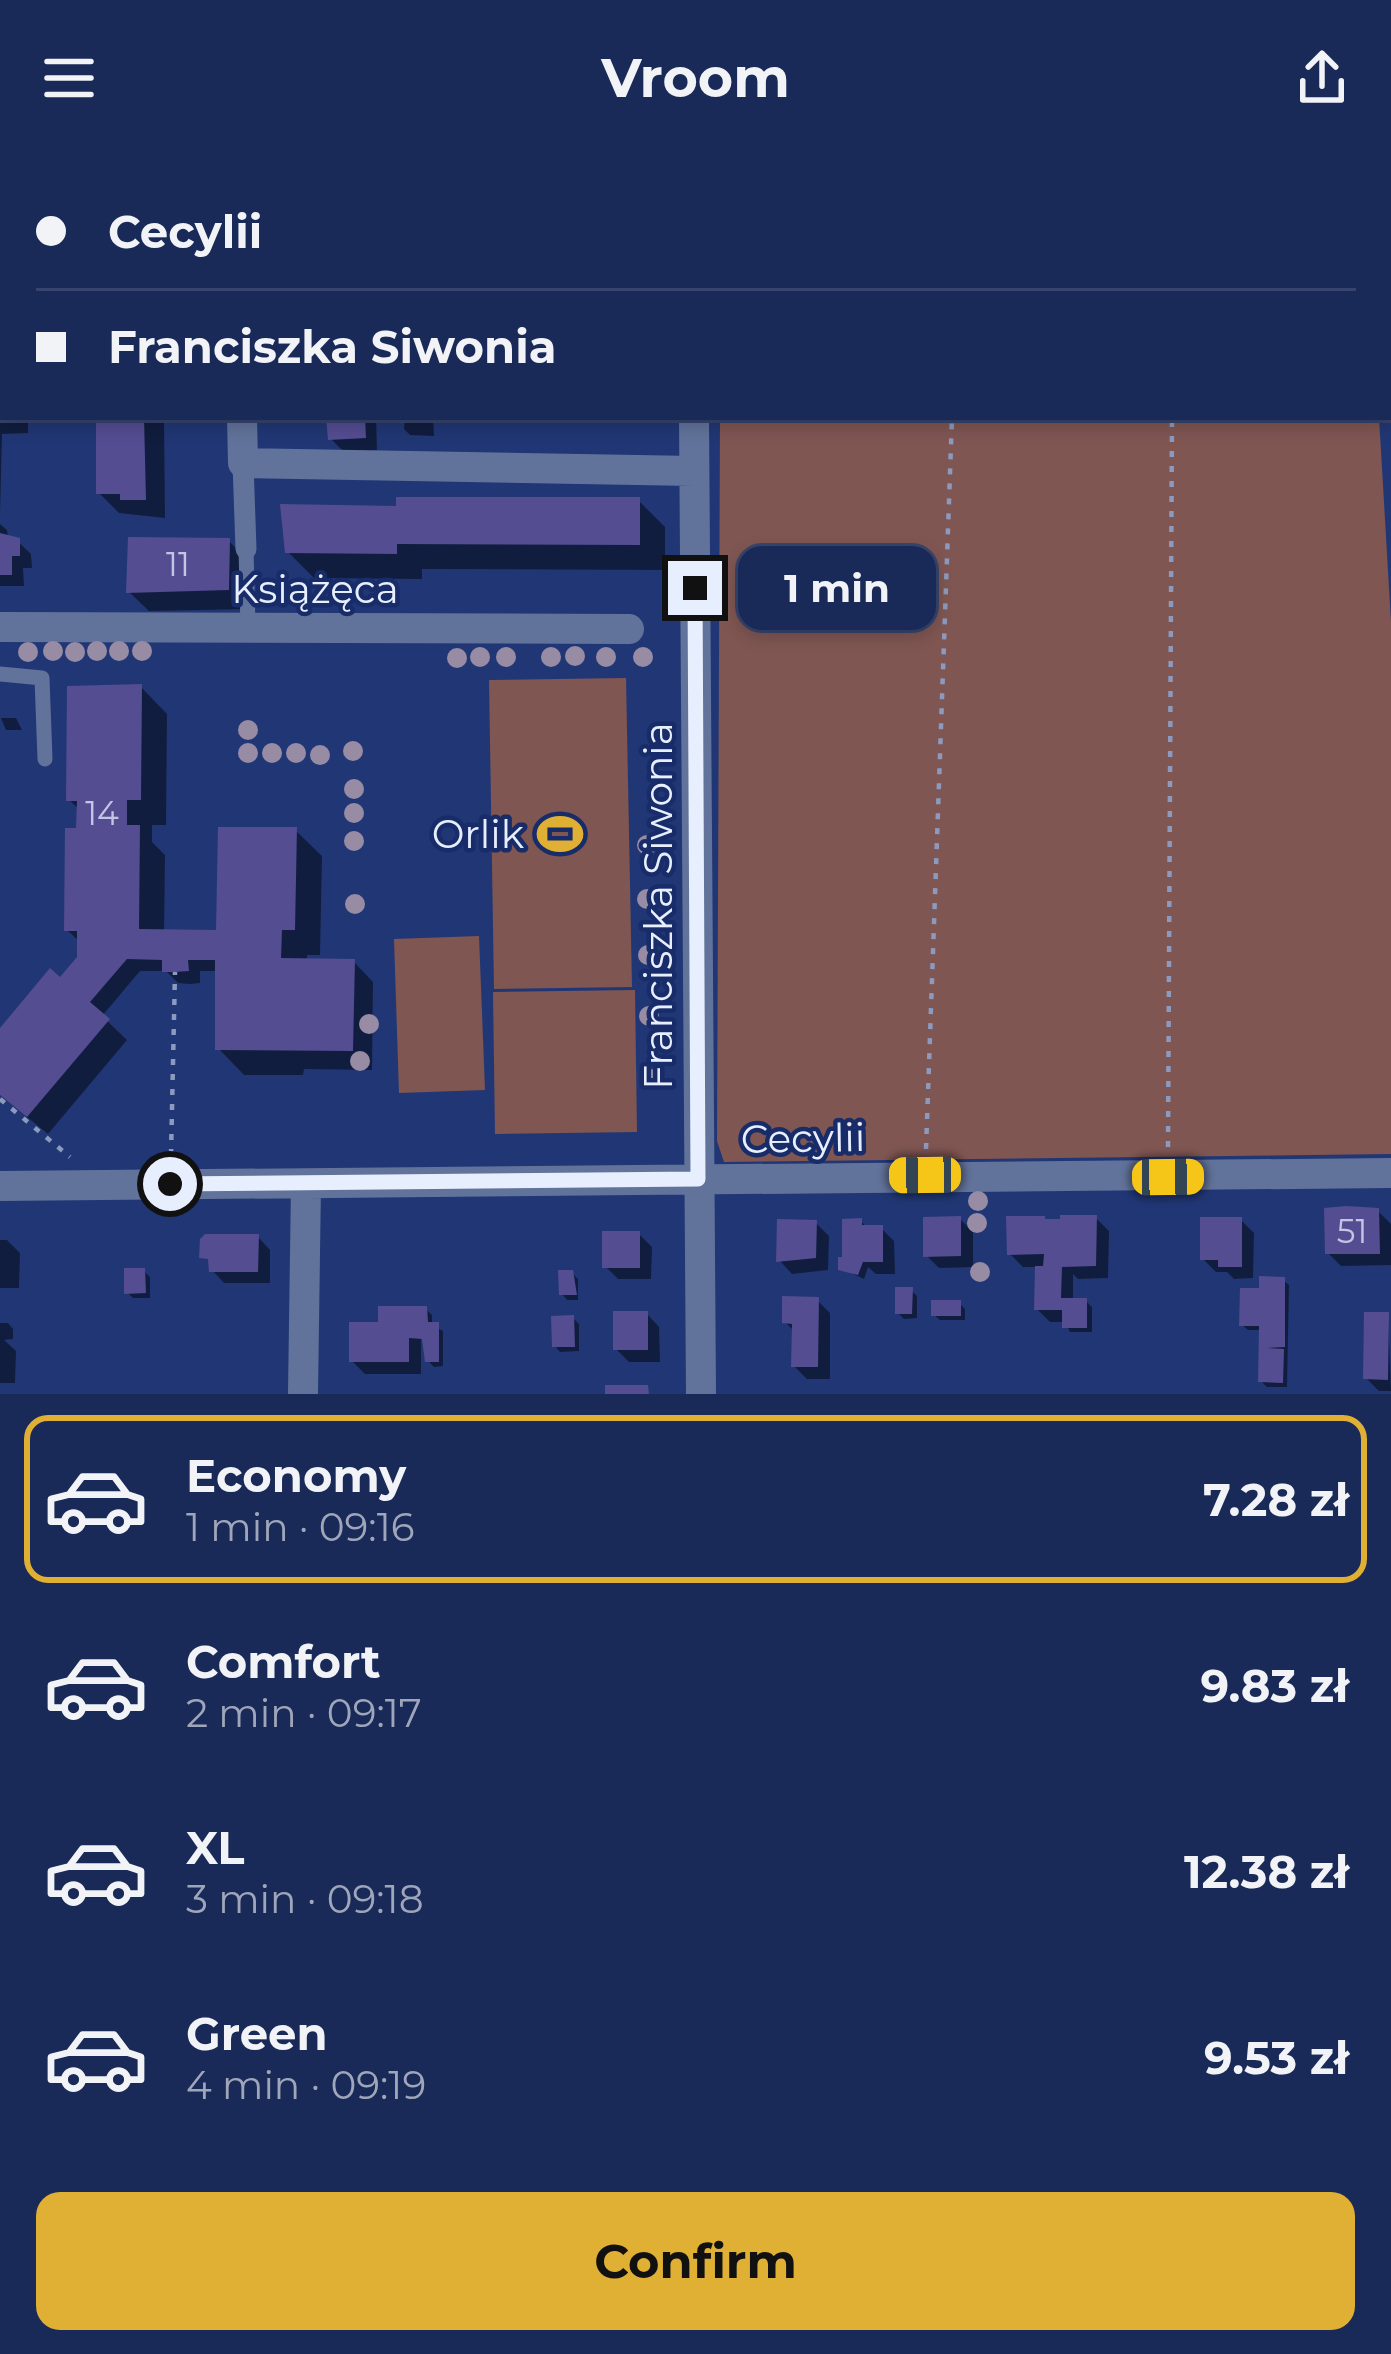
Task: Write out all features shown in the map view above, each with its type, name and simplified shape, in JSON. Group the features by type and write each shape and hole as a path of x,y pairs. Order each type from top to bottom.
{"street":[{"path":"242,420 246,549"},
{"name":"Franciszka Siwonia","path":"694,420 701,1394"},
{"path":"242,463 694,471"},
{"name":"Książęca","path":"0,627 629,629"},
{"name":"Cecylii","path":"0,1186 1391,1173"},
{"path":"303,1394 306,1184"}],"lane":[{"path":"246,549 248,627"},
{"path":"0,674 42,678 45,759"}],"path":[{"path":"925,1175 952,420"},
{"path":"1168,1177 1172,420"},
{"path":"170,1184 176,972"},
{"path":"0,1099 102,1184"}],"shaded area":[{"path":"720,420 1379,420 1391,622 1391,1154 724,1162 717,1141"},
{"name":"Orlik","path":"626,678 632,987 494,989 489,680"},
{"path":"479,936 485,1090 399,1093 394,939"},
{"path":"635,990 637,1132 495,1134 493,992"}],"building":[{"path":"96,420 144,420 146,500 96,494"},
{"path":"326,420 365,420 366,438 328,440"},
{"path":"396,497 640,497 640,545 397,544 397,554 285,553 280,504 396,506"},
{"path":"0,533 20,538 20,556 12,556 12,575 0,575"},
{"path":"128,537 230,538 229,590 126,593"},
{"path":"142,684 141,800 127,800 127,825 140,825 139,929 216,930 218,827 297,827 295,930 282,930 281,958 355,959 353,1051 215,1050 215,960 188,960 189,971 162,972 162,960 127,959 90,1002 110,1019 27,1117 0,1095 0,1028 50,968 60,977 77,957 77,931 64,931 65,828 76,828 77,801 66,801 67,686"},
{"path":"1324,1208 1379,1208 1380,1254 1325,1254"},
{"path":"1060,1215 1097,1215 1096,1266 1062,1267 1061,1298 1087,1298 1087,1328 1062,1328 1062,1310 1034,1310 1035,1266 1043,1266 1044,1254 1007,1255 1006,1216 1060,1219"},
{"path":"961,1216 961,1256 923,1257 923,1217"},
{"path":"1200,1217 1242,1217 1242,1267 1218,1267 1218,1260 1200,1260"},
{"path":"862,1218 862,1225 883,1225 883,1262 863,1262 858,1275 838,1270 842,1219"},
{"path":"777,1219 817,1220 816,1258 776,1262"},
{"path":"602,1231 640,1231 640,1268 602,1268"},
{"path":"205,1234 259,1234 258,1272 209,1272 208,1259 199,1258 200,1239"},
{"path":"124,1268 145,1268 146,1293 124,1294"},
{"path":"558,1270 573,1270 577,1295 559,1295"},
{"path":"1259,1276 1285,1277 1285,1347 1267,1348 1284,1349 1283,1383 1258,1382 1259,1326 1239,1326 1240,1288 1259,1288"},
{"path":"895,1287 913,1287 912,1314 895,1314"},
{"path":"782,1296 819,1297 818,1367 791,1367 792,1324 782,1323"},
{"path":"931,1300 961,1300 961,1316 931,1316"},
{"path":"378,1306 427,1306 428,1322 439,1322 439,1362 425,1362 422,1339 409,1338 409,1362 349,1362 349,1322 378,1322"},
{"path":"613,1311 648,1311 648,1350 613,1350"},
{"path":"1364,1312 1389,1312 1388,1380 1363,1379"},
{"path":"574,1315 575,1347 552,1347 551,1316"},
{"path":"605,1385 648,1385 649,1394 605,1394"}],"place":[{"name":"Orlik","path":"560,834"}],"route":[{"path":"170,1184 698,1179 695,588"}]}
